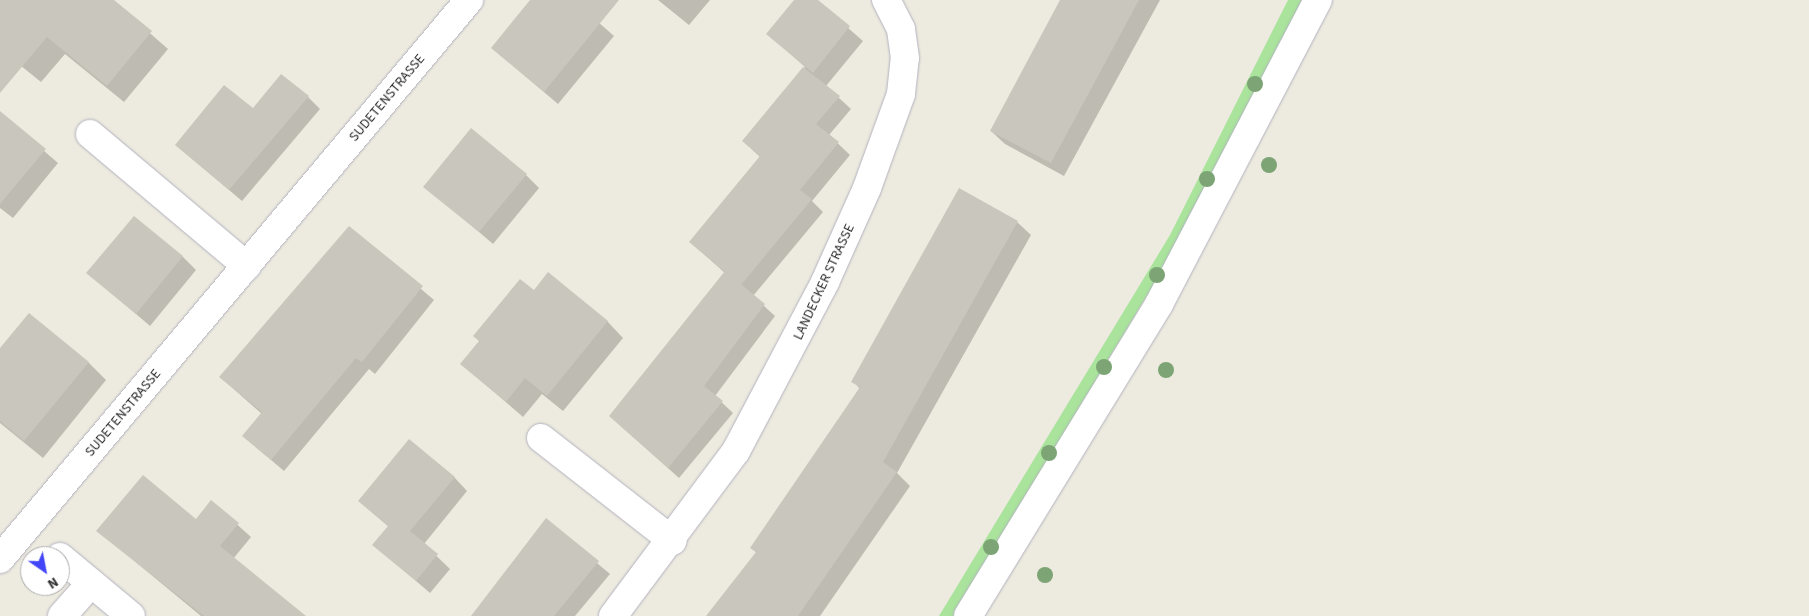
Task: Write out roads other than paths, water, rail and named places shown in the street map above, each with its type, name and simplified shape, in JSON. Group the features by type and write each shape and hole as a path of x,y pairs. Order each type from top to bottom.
{"street":[{"name":"SUDETENSTRASSE","path":"0,560 469,0"},
{"name":"LANDECKER STRASSE","path":"613,616 672,541 736,451 788,360 867,188 900,94 905,58 901,29 886,0"},
{"path":"968,616 1158,304 1318,0"},
{"path":"90,134 247,266"},
{"path":"541,438 672,541"},
{"path":"26,529 47,546"},
{"path":"70,565 131,616"},
{"path":"62,616 91,582"}]}
